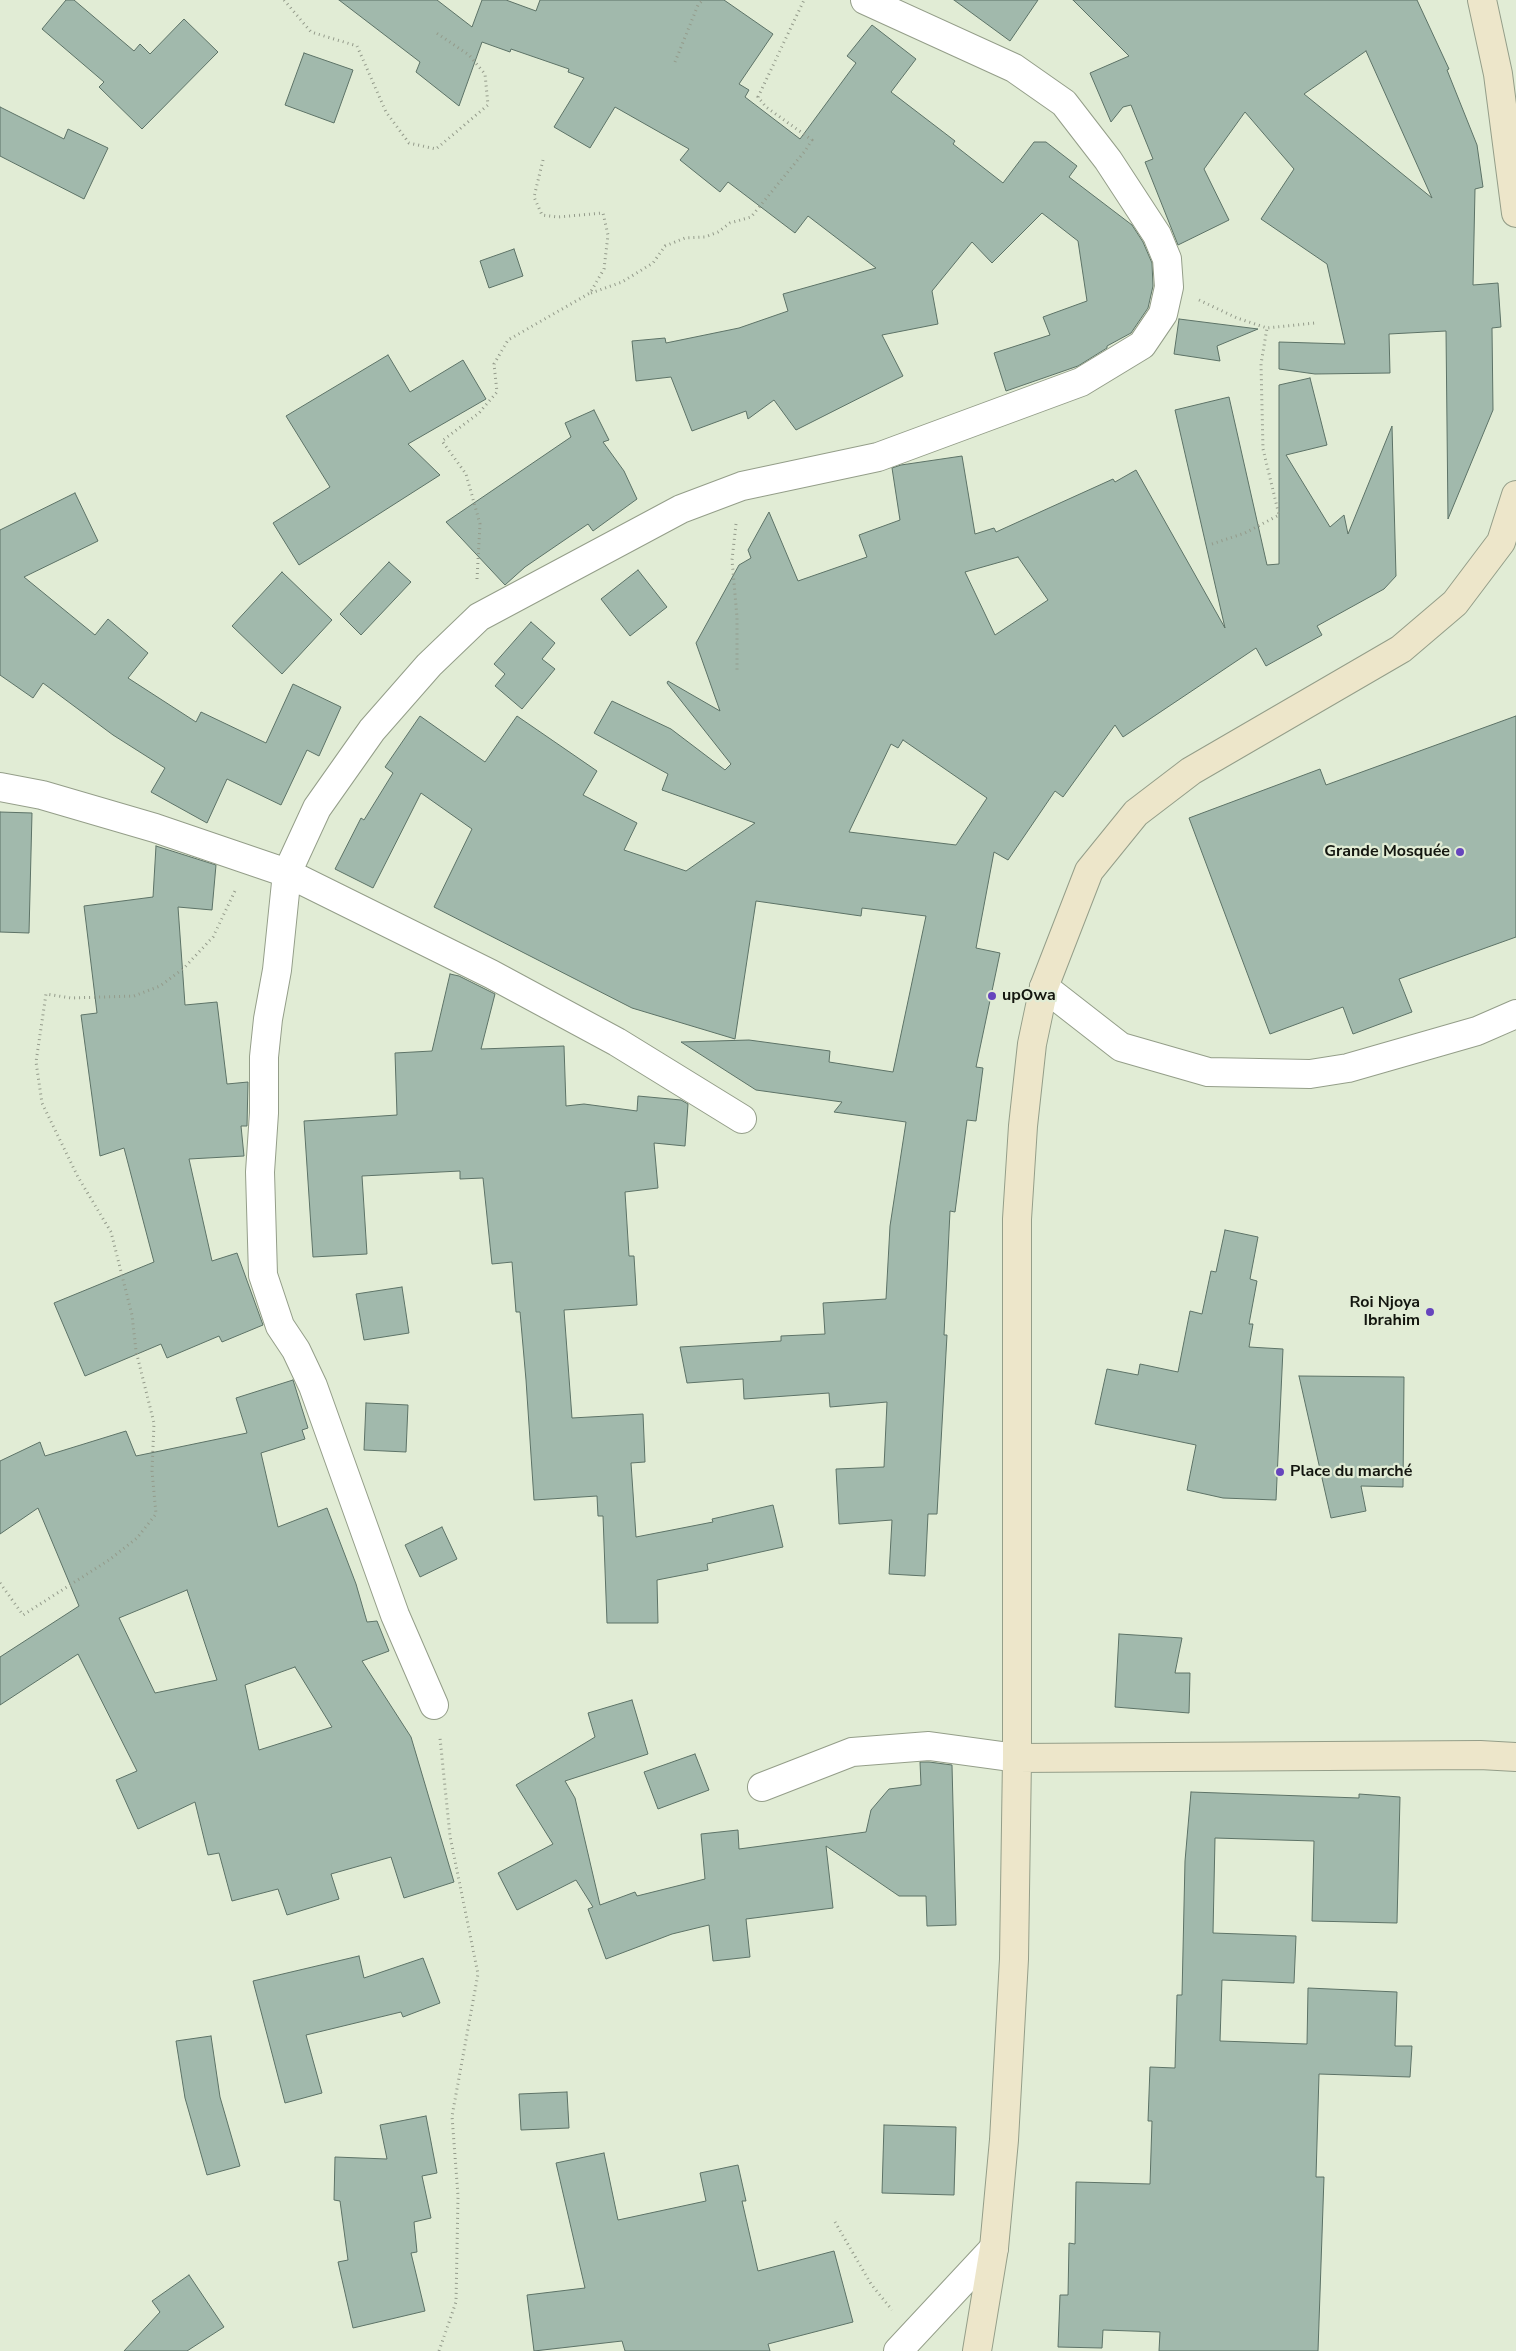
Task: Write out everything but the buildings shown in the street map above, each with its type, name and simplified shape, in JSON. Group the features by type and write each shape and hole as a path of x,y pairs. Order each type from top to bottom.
{"main road":[{"path":"1482,0 1498,74 1516,213"},
{"path":"976,2351 994,2248 1004,2140 1014,1959 1017,1758 1017,1219 1023,1126 1031,1054 1044,987 1089,871 1136,813 1191,771 1401,649 1455,603 1501,542 1516,496"},
{"path":"1017,1758 1480,1755 1516,1757"}],"street":[{"path":"434,1705 395,1614 313,1386 296,1350 280,1326 263,1275 260,1172 264,1113 264,1057 268,1019 277,970 287,873 317,808 372,730 429,665 479,617 583,564 681,508 742,486 878,457 1081,382 1142,346 1163,314 1169,287 1166,259 1153,228 1108,160 1064,103 1014,68 865,0"},
{"path":"0,787 42,795 256,861 287,873 491,974 617,1042 742,1119"},
{"path":"1044,987 1121,1048 1208,1072 1310,1074 1348,1068 1477,1031 1516,1014"},
{"path":"762,1787 852,1752 929,1746 1017,1758"},
{"path":"906,2343 994,2248"}],"path":[{"path":"284,0 311,32 357,46 386,112 409,143 436,149 488,106 485,74 468,56 435,32"},
{"path":"675,62 698,5 703,0"},
{"path":"479,617 476,571 480,524 466,474 442,441 479,413 497,392 494,364 508,340 590,293 630,278 653,263 665,246 685,238 705,237 718,232 730,224 751,217 812,140 766,107 758,97 804,0"},
{"path":"543,160 534,197 542,215 558,218 602,213 608,234 604,269 590,293"},
{"path":"1169,287 1237,318 1268,328 1314,323"},
{"path":"1212,544 1245,533 1279,515 1263,449 1261,364 1268,328"},
{"path":"737,672 737,617 732,560 742,486"},
{"path":"0,1583 23,1615 109,1560 137,1538 156,1514 152,1471 154,1423 136,1352 132,1315 111,1232 78,1177 42,1103 36,1062 46,994 71,998 134,996 160,986 184,968 213,937 227,904 242,878 256,861"},
{"path":"434,1705 442,1752 450,1836 478,1974 452,2116 458,2196 456,2302 439,2351"},
{"path":"835,2222 906,2343"}],"place":[{"name":"Grande Mosquée","path":"1460,852"},
{"name":"upOwa","path":"992,996"},
{"name":"Roi Njoya Ibrahim","path":"1430,1312"},
{"name":"Place du marché","path":"1280,1472"}]}
